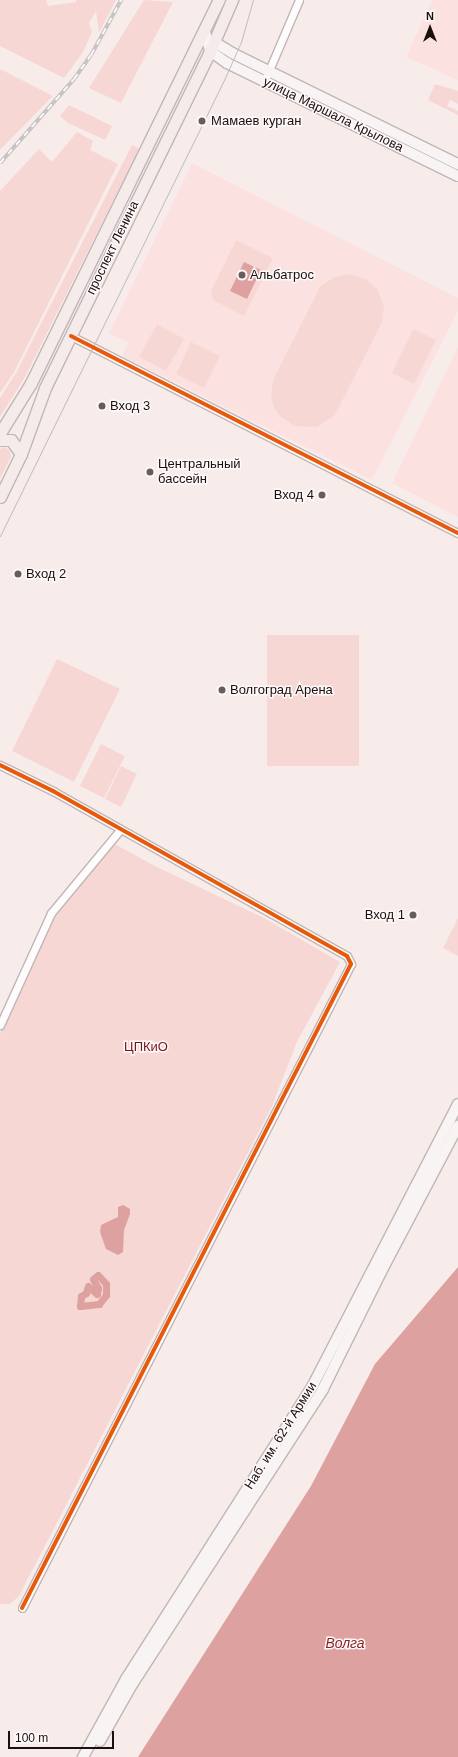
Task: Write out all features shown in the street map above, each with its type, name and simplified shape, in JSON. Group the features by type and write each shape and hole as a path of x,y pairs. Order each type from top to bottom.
{"main road":[{"name":"проспект Ленина","path":"0,433 31,383 219,0"},
{"name":"проспект Ленина","path":"0,497 21,454 45,388 212,46 232,0"},
{"path":"204,32 212,46"},
{"name":"улица Маршала Крылова","path":"212,46 268,71 458,164"},
{"name":"улица Маршала Крылова","path":"212,46 222,60 264,82 458,176"},
{"path":"0,440 11,440 21,454"},
{"name":"Наб. им. 62-й Армии","path":"83,1757 126,1679 313,1385 458,1104"},
{"name":"Наб. им. 62-й Армии","path":"91,1757 133,1683 323,1389 382,1270 458,1126"}],"street":[{"path":"264,82 299,0"},
{"path":"71,336 458,533"},
{"path":"0,765 53,791 119,830 347,956 352,964 22,1608"},
{"path":"0,1025 46,924 70,888 119,830"}],"shaded area":[{"path":"432,0 458,0 458,80 406,57"},
{"path":"192,163 458,298 458,311 372,480 122,356 128,343 109,333"},
{"path":"458,347 458,517 392,483"}],"green space":[{"path":"0,0 46,0 48,6 76,2 76,0 116,0 99,33 96,11 89,23 92,32 83,52 64,78 0,46"},
{"path":"144,0 173,2 121,103 89,88"},
{"path":"0,69 53,96 0,150"},
{"path":"435,84 458,91 458,104 450,100 447,106 458,111 458,115 428,100"},
{"path":"69,105 112,126 105,140 68,123 60,116"},
{"path":"77,132 93,141 90,150 118,164 14,372 0,393 0,191 39,149 52,162"},
{"path":"132,145 139,149 25,377 0,417 0,398 16,373"},
{"name":"Альбатрос","path":"236,240 273,258 244,316 213,300 211,291"},
{"path":"350,274 366,279 378,290 384,306 382,322 335,415 317,427 295,426 281,417 274,408 271,397 273,380 320,287 334,277"},
{"path":"157,324 184,339 166,371 139,357"},
{"path":"413,329 436,340 414,384 392,373"},
{"path":"191,342 220,356 204,388 176,374"},
{"path":"4,447 10,451 11,457 0,479 0,449"},
{"path":"267,635 359,635 359,766 267,766"},
{"path":"57,659 120,689 74,782 12,751"},
{"path":"101,744 125,756 104,798 80,786"},
{"path":"121,766 137,774 121,807 105,799"},
{"name":"ЦПКиО","path":"111,842 155,866 264,918 340,962 297,1042 272,1106 19,1596 10,1604 0,1604 0,1034 50,918"},
{"path":"458,918 458,956 443,948"}],"water":[{"name":"Альбатрос","path":"244,262 261,270 247,299 230,291"},
{"path":"123,1205 130,1209 130,1214 124,1230 123,1252 118,1255 106,1249 100,1232 101,1225 118,1217 118,1207"},
{"name":"Волга","path":"458,1267 458,1757 138,1757 311,1486 375,1364"}],"waterway":[{"path":"98,1275 106,1284 106,1295 99,1304 80,1306 81,1296 86,1293 88,1286 97,1294 98,1288 93,1279 98,1275"}],"tram line":[{"path":"0,536 224,80 241,42 253,0"}],"railway":[{"path":"0,163 74,79 91,55 121,0"}],"cycle path":[{"path":"71,336 458,533"},
{"path":"0,765 53,791 347,956 351,964 22,1608"}],"place":[{"name":"Мамаев курган","path":"202,121"},
{"name":"Альбатрос","path":"242,275"},
{"name":"Вход 3","path":"102,406"},
{"name":"Центральный бассейн","path":"150,472"},
{"name":"Вход 4","path":"322,495"},
{"name":"Вход 2","path":"18,574"},
{"name":"Волгоград Арена","path":"222,690"},
{"name":"Вход 1","path":"413,915"}]}
